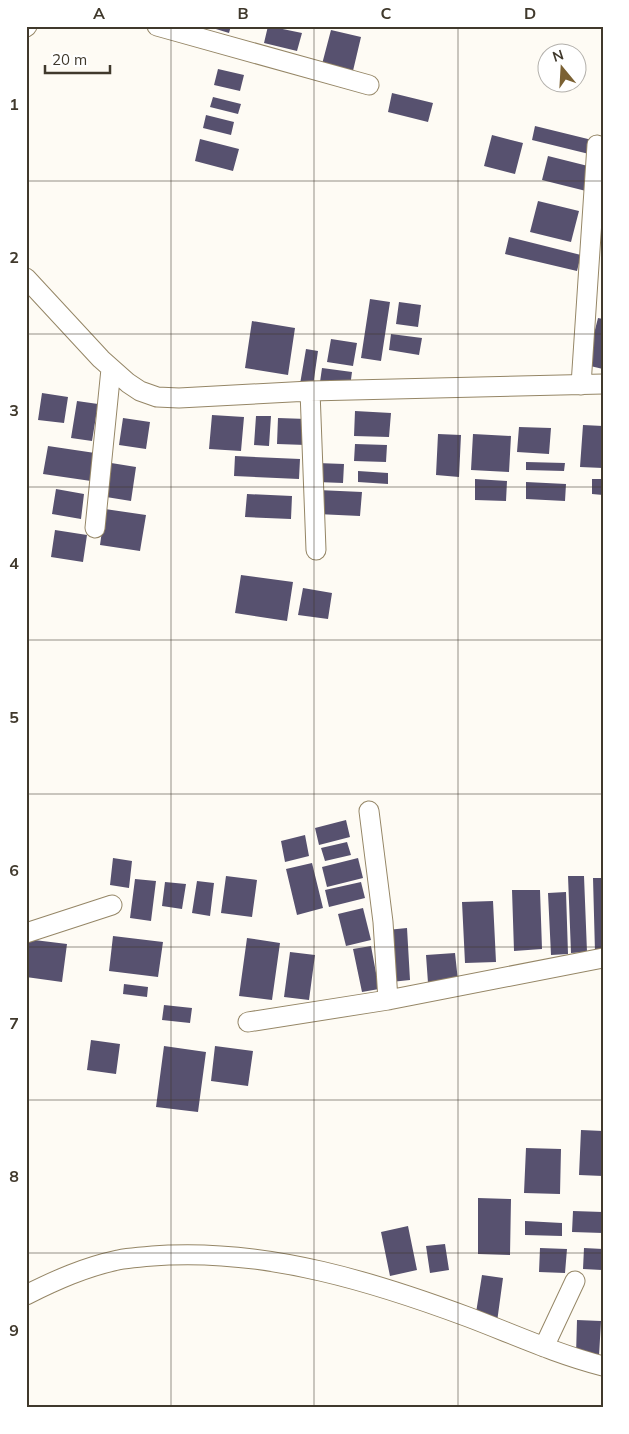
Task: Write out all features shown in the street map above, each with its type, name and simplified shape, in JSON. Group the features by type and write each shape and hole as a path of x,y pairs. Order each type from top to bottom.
{"street":[{"path":"157,26 369,85"},
{"path":"581,385 597,145"},
{"path":"26,278 111,369 140,391 157,397 204,397 310,391 603,384"},
{"path":"95,528 111,369"},
{"path":"310,391 316,550"},
{"path":"369,811 383,922 388,1000"},
{"path":"26,933 112,905"},
{"path":"248,1022 388,1000 603,958"},
{"path":"26,1295 73,1273 119,1260 148,1256 226,1256 258,1259 326,1273 379,1287 466,1316 557,1352 603,1366"},
{"path":"544,1347 575,1281"}],"building":[{"path":"206,26 231,26 229,33"},
{"path":"268,26 302,33 297,51 264,43"},
{"path":"331,30 361,37 352,75 321,68"},
{"path":"218,69 244,75 240,91 214,85"},
{"path":"392,93 433,103 428,122 388,112"},
{"path":"213,97 241,104 238,114 210,107"},
{"path":"206,115 234,122 231,135 203,128"},
{"path":"535,126 592,140 589,154 532,140"},
{"path":"492,135 523,143 515,174 484,166"},
{"path":"200,139 239,149 233,171 195,161"},
{"path":"548,156 592,167 586,191 542,180"},
{"path":"538,201 579,211 571,242 530,232"},
{"path":"509,237 581,255 577,271 505,254"},
{"path":"370,299 390,302 381,361 361,358"},
{"path":"399,302 421,305 418,327 396,324"},
{"path":"598,318 603,319 603,369 586,365"},
{"path":"252,321 295,328 288,375 245,368"},
{"path":"391,334 422,338 419,355 389,350"},
{"path":"331,339 357,343 353,366 327,362"},
{"path":"306,349 318,351 313,386 300,384"},
{"path":"322,368 352,372 350,387 320,382"},
{"path":"42,393 68,397 64,423 38,420"},
{"path":"77,401 98,404 92,441 71,438"},
{"path":"355,411 391,413 389,437 354,436"},
{"path":"212,415 244,417 241,451 209,449"},
{"path":"256,416 271,416 269,446 254,445"},
{"path":"123,418 150,422 146,449 119,445"},
{"path":"278,418 307,419 306,445 277,444"},
{"path":"583,425 603,426 603,468 580,467"},
{"path":"519,427 551,428 549,454 517,452"},
{"path":"438,434 461,435 459,477 436,475"},
{"path":"473,434 511,436 509,472 471,470"},
{"path":"355,444 387,445 386,462 354,461"},
{"path":"48,446 95,453 91,481 43,474"},
{"path":"235,456 300,459 299,479 234,476"},
{"path":"105,462 136,467 131,501 100,496"},
{"path":"526,462 565,463 564,471 526,470"},
{"path":"317,463 344,464 343,483 317,482"},
{"path":"358,471 388,473 388,484 358,482"},
{"path":"475,479 507,481 506,501 475,500"},
{"path":"592,479 603,479 603,495 592,494"},
{"path":"526,482 566,484 565,501 526,499"},
{"path":"56,489 84,494 81,519 52,514"},
{"path":"318,490 362,492 360,516 317,514"},
{"path":"247,494 292,496 291,519 245,517"},
{"path":"105,509 146,515 140,551 100,545"},
{"path":"55,530 87,535 83,562 51,557"},
{"path":"241,575 293,582 287,621 235,613"},
{"path":"303,588 332,593 328,619 298,615"},
{"path":"346,820 350,837 319,845 315,828"},
{"path":"305,835 309,856 285,862 281,841"},
{"path":"347,842 351,855 325,861 321,848"},
{"path":"113,858 132,861 129,888 110,885"},
{"path":"358,858 363,878 327,887 322,867"},
{"path":"312,863 323,908 297,915 286,869"},
{"path":"226,876 257,880 252,917 221,913"},
{"path":"568,876 584,876 587,952 571,953"},
{"path":"593,878 603,878 603,952 595,952"},
{"path":"135,879 156,881 151,921 130,918"},
{"path":"197,881 214,883 210,916 192,913"},
{"path":"165,882 186,884 182,909 162,906"},
{"path":"361,882 365,898 329,907 325,890"},
{"path":"512,890 540,890 542,949 514,951"},
{"path":"566,892 568,954 551,955 548,893"},
{"path":"493,901 496,962 465,963 462,902"},
{"path":"363,908 371,940 346,946 338,914"},
{"path":"407,928 410,980 391,982 387,930"},
{"path":"113,936 163,942 158,977 109,971"},
{"path":"247,938 280,943 272,1000 239,996"},
{"path":"26,939 67,944 62,982 26,977"},
{"path":"371,946 379,989 362,992 353,949"},
{"path":"290,952 315,955 309,1000 284,997"},
{"path":"455,953 458,981 428,983 426,955"},
{"path":"124,984 148,987 147,997 123,994"},
{"path":"164,1005 192,1008 190,1023 162,1020"},
{"path":"91,1040 120,1044 116,1074 87,1070"},
{"path":"164,1046 206,1052 198,1112 156,1107"},
{"path":"215,1046 253,1051 248,1086 211,1081"},
{"path":"581,1130 603,1131 603,1176 579,1175"},
{"path":"526,1148 561,1149 560,1194 524,1193"},
{"path":"478,1198 511,1199 510,1255 478,1254"},
{"path":"573,1211 603,1212 603,1233 572,1232"},
{"path":"525,1221 562,1223 562,1236 525,1235"},
{"path":"408,1226 417,1270 390,1276 381,1232"},
{"path":"445,1244 449,1270 430,1273 426,1246"},
{"path":"540,1248 567,1249 565,1273 539,1272"},
{"path":"584,1248 603,1249 602,1270 583,1269"},
{"path":"482,1275 503,1278 497,1322 475,1319"},
{"path":"577,1320 601,1321 599,1356 576,1355"}]}
